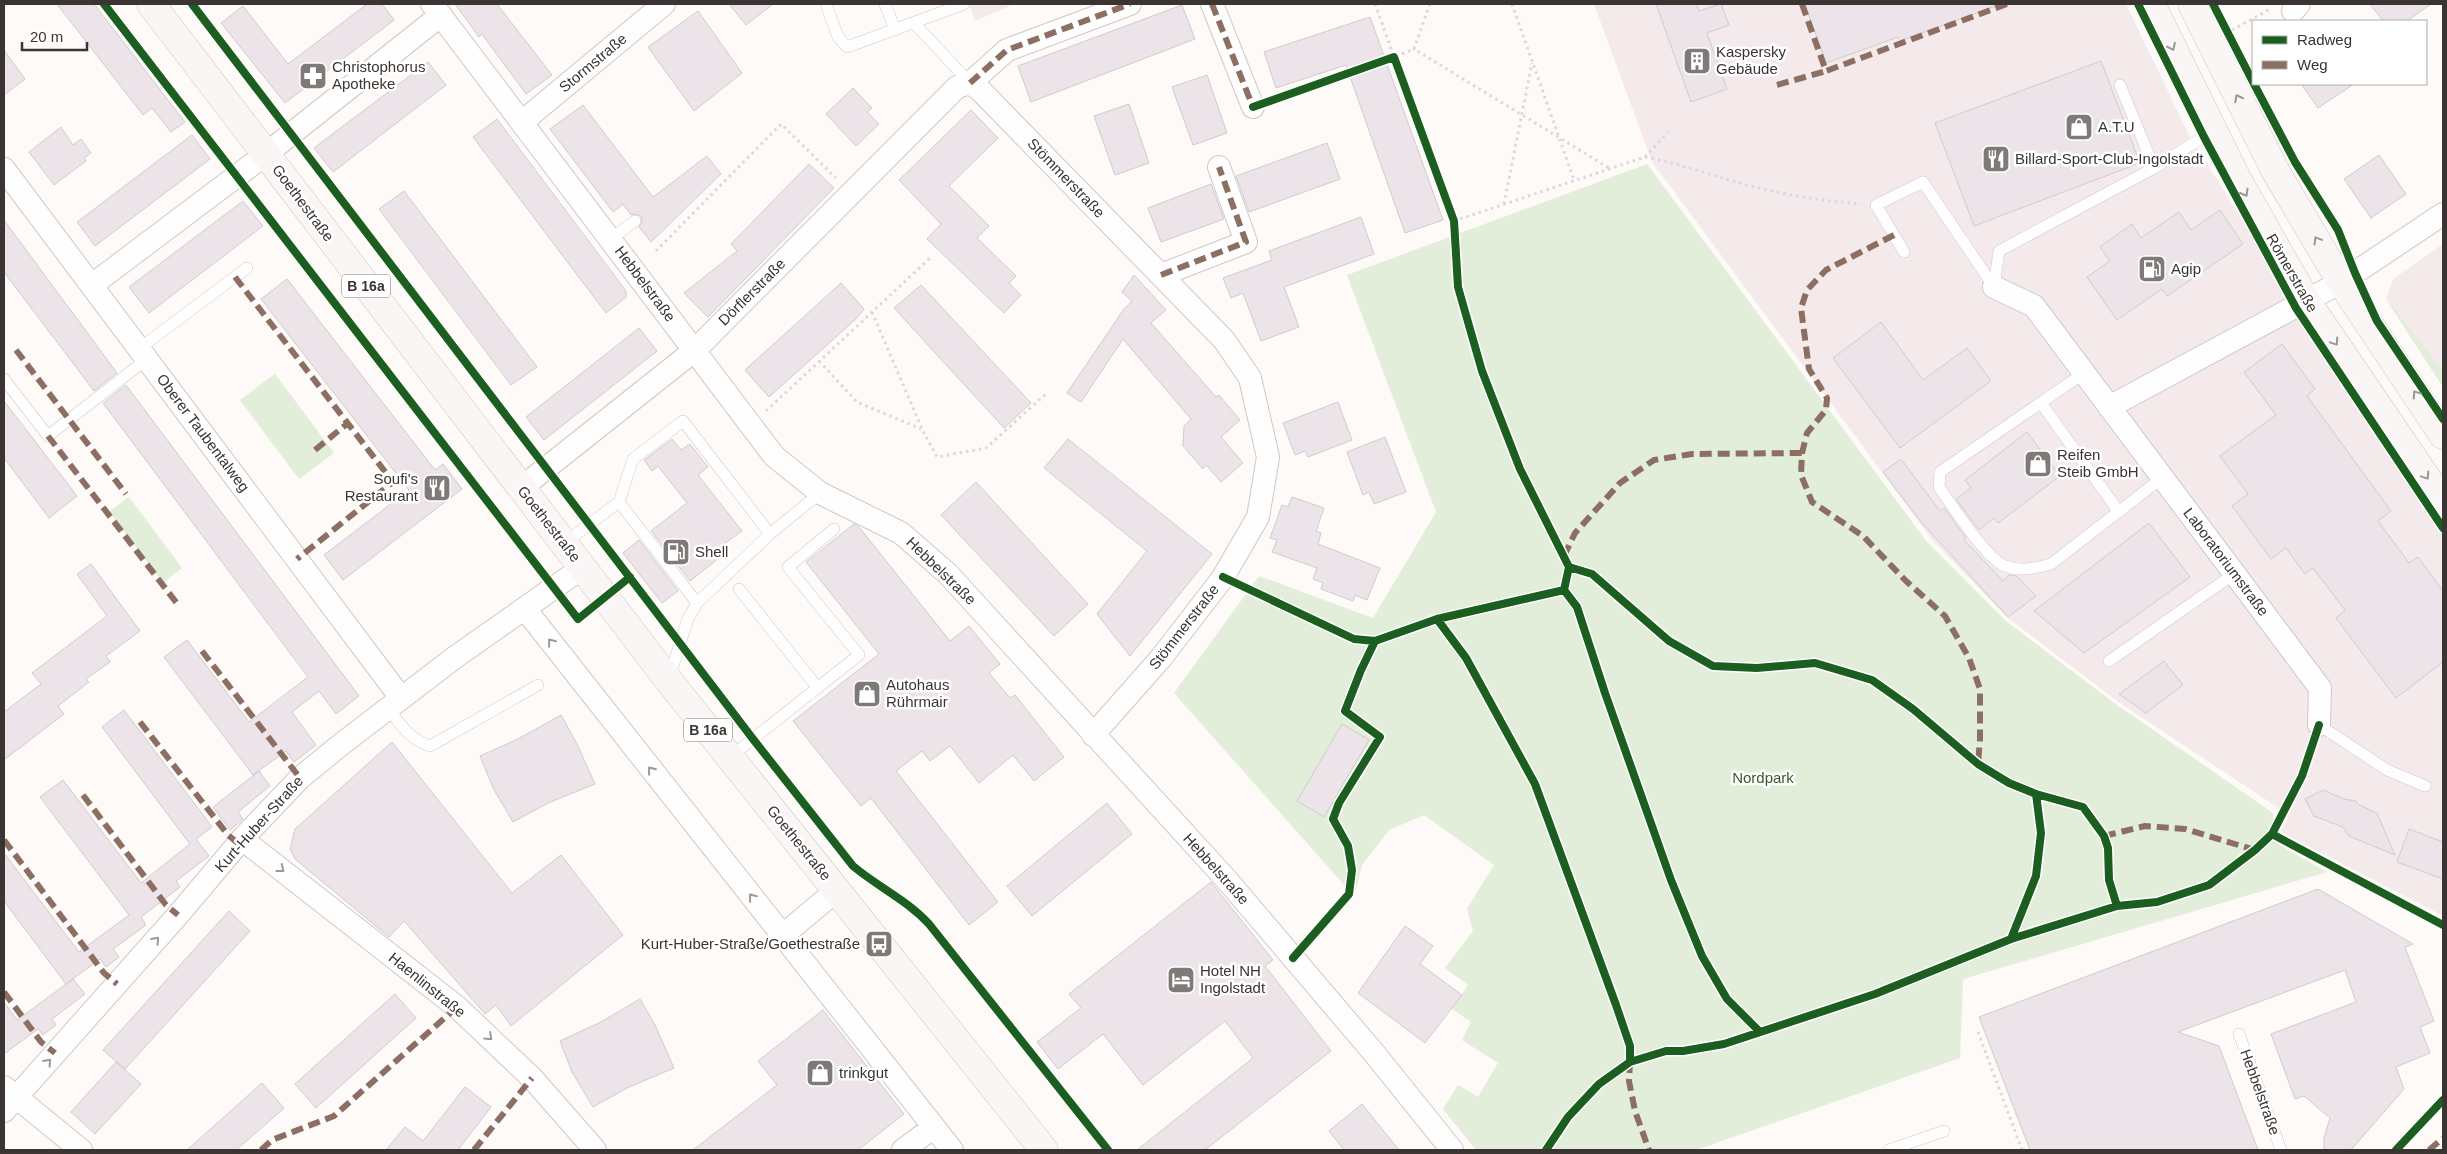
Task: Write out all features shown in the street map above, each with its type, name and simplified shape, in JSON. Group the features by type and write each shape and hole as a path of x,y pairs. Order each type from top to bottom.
{"main road":[{"name":"Goethestraße","path":"151,4 668,679 1044,1150"},
{"name":"Römerstraße","path":"2150,4 2236,177 2307,302 2443,502"},
{"path":"2192,4 2209,43 2276,172 2342,282 2443,435"}],"street":[{"name":"Stormstraße","path":"522,122 664,4"},
{"name":"Dörflerstraße","path":"520,488 695,350 850,192 957,87 970,83 1007,50 1130,4"},
{"path":"1212,4 1253,107"},
{"name":"Goethestraße","path":"92,285 266,154 436,10"},
{"name":"Hebbelstraße","path":"436,10 774,456 820,493 901,533 942,568 1226,879 1374,1052 1452,1150"},
{"name":"Stömmerstraße","path":"970,83 979,89 1224,340 1250,378 1268,457 1258,517 1223,577 1161,658 1093,735"},
{"path":"1161,275 1246,242 1219,167"},
{"name":"Oberer Taubentalweg","path":"7,180 92,285 143,353 394,703"},
{"path":"2109,407 2342,282 2443,214"},
{"name":"Laboratoriumstraße","path":"1994,287 2034,306 2320,688 2319,725"},
{"name":"Kurt-Huber-Straße","path":"8,1099 172,922 242,839 300,778 394,703 582,568"},
{"path":"525,609 952,1150"},
{"name":"Haenlinstraße","path":"242,839 457,1007 532,1078 595,1150"},
{"name":"Goethestraße","path":"782,936 837,890"},
{"path":"8,1099 81,1150"},
{"path":"903,1150 934,1127"}],"lane":[{"path":"826,4 838,37 847,47 964,4"},
{"path":"885,4 895,30"},
{"path":"914,23 970,83"},
{"path":"2120,85 2154,168"},
{"path":"1994,287 1999,251 2154,168 2213,131"},
{"path":"1904,252 1876,205 1923,182 1994,287"},
{"path":"611,239 635,221"},
{"path":"4,379 48,436 143,353 248,268"},
{"path":"2084,373 1940,472 1939,487 1988,553 2004,566 2030,570 2051,564 2162,478"},
{"path":"2041,403 2119,512"},
{"path":"564,544 619,502 633,459 683,421 770,534"},
{"path":"668,679 688,619 697,603 770,534 820,493"},
{"path":"619,502 697,603"},
{"path":"730,757 859,655 788,567 834,529"},
{"path":"2109,661 2234,574"},
{"path":"739,589 818,688"},
{"path":"394,703 408,734 419,743 430,746 538,685"},
{"path":"2319,725 2387,770 2424,786"},
{"name":"Hebbelstraße","path":"2239,1034 2281,1150"},
{"path":"1889,1150 1944,1131"}],"path":[{"path":"1375,4 1394,56 1414,49"},
{"path":"1414,49 1430,4"},
{"path":"1512,4 1574,180"},
{"path":"2209,43 2271,8 2296,7"},
{"path":"1414,49 1608,168"},
{"path":"1504,204 1532,62"},
{"path":"656,251 781,124 850,192"},
{"path":"1645,157 1668,132"},
{"path":"1454,221 1645,157 1676,163 1754,187 1802,197 1822,201 1876,205"},
{"path":"751,425 930,258"},
{"path":"872,312 922,429 937,457 986,448 1048,392"},
{"path":"819,361 857,402 922,429"},
{"path":"1978,1032 2022,1150"}],"shaded area":[{"path":"969,4 1014,4 975,21"},
{"path":"1594,4 2126,4 2190,137 2443,536 2443,916 2281,832 2289,815 2117,701 2008,618 1933,541 1652,162"},
{"path":"2443,244 2443,387 2386,299 2393,279"}],"green space":[{"name":"Nordpark","path":"1647,164 1927,542 2006,621 2117,705 2273,813 2276,843 2327,872 1963,979 1960,1058 1696,1150 1476,1150 1443,1109 1458,1085 1478,1097 1498,1063 1462,1040 1471,1022 1452,1009 1468,985 1445,968 1473,931 1467,909 1494,865 1424,815 1389,830 1362,865 1356,890 1345,886 1174,693 1259,576 1373,618 1436,512 1347,275"},
{"path":"2386,299 2443,371 2443,387"},
{"path":"275,374 334,453 299,479 240,400"},
{"path":"129,497 182,568 163,583 109,512"}],"building":[{"path":"57,4 94,4 185,122 171,132 152,108 143,115"},
{"path":"367,4 382,4 394,20 285,103 221,23 243,6 288,64"},
{"path":"455,4 497,4 552,75 526,94 482,34 479,37"},
{"path":"729,4 773,4 746,25"},
{"name":"Kaspersky Gebäude","path":"1656,4 1696,4 1699,11 1721,4 1729,25 1707,33 1727,89 1691,102"},
{"path":"1805,4 1996,4 1996,6 1900,41 1898,37 1826,63"},
{"path":"2370,4 2431,4 2408,20 2382,20"},
{"path":"1182,5 1195,39 1031,102 1018,66"},
{"path":"698,11 742,73 694,111 648,47"},
{"path":"1370,17 1443,220 1405,233 1346,65 1276,88 1264,52"},
{"path":"4,50 25,79 4,95"},
{"path":"2101,61 2140,163 1974,226 1935,123"},
{"path":"428,62 446,85 333,172 314,148"},
{"path":"1207,75 1227,133 1193,145 1172,87"},
{"path":"2302,85 2352,85 2318,108"},
{"path":"853,88 872,108 867,112 879,124 856,146 826,114"},
{"path":"1129,104 1149,163 1115,175 1094,116"},
{"path":"583,105 653,197 707,156 721,174 651,242 639,227 642,221 641,216 631,215 623,204 613,212 550,129"},
{"path":"971,110 998,138 949,186 989,226 977,238 1016,276 1009,283 1021,295 1004,313 927,239 941,224 899,180"},
{"path":"497,119 626,291 626,297 606,313 473,137"},
{"path":"61,127 73,145 81,139 91,153 84,158 86,161 54,185 29,152"},
{"path":"192,135 210,159 95,246 77,222"},
{"path":"1327,143 1340,179 1249,212 1236,176"},
{"path":"2379,155 2406,194 2371,218 2344,179"},
{"path":"809,164 834,188 708,317 684,293 737,251 731,244"},
{"path":"1211,184 1224,219 1161,242 1148,208"},
{"path":"404,191 537,367 511,385 379,209"},
{"path":"243,201 263,226 149,313 129,287"},
{"name":"Agip","path":"2220,210 2243,244 2167,296 2162,289 2117,320 2087,277 2110,261 2100,247 2132,224 2141,238 2179,212 2191,230"},
{"path":"1361,217 1374,254 1284,287 1299,327 1261,341 1243,293 1231,298 1223,278 1272,260 1269,251"},
{"path":"4,220 117,373 94,391 4,272"},
{"path":"1134,275 1166,310 1151,323 1216,397 1219,395 1240,420 1221,437 1243,463 1221,482 1206,465 1203,469 1183,446 1184,426 1191,419 1123,339 1081,402 1067,393 1124,309 1132,301 1122,292"},
{"path":"287,279 435,470 443,464 462,489 343,580 324,555 409,490 261,299"},
{"path":"841,283 864,309 856,319 769,397 745,370"},
{"path":"921,285 1031,403 1004,428 894,308"},
{"path":"1881,322 1923,380 1967,348 1991,381 1900,448 1833,358"},
{"path":"639,328 657,351 544,440 526,417"},
{"path":"2282,344 2315,389 2307,396 2391,511 2378,521 2409,563 2418,557 2443,591 2443,662 2396,698 2336,618 2345,610 2313,568 2305,574 2286,548 2271,559 2232,506 2248,494 2220,456 2276,415 2244,372"},
{"path":"126,385 359,696 336,714 319,691 292,712 316,745 294,762 286,751 253,775 164,657 187,640 249,722 308,677 103,403"},
{"path":"4,401 77,496 49,518 4,458"},
{"path":"1338,402 1352,440 1308,457 1305,451 1295,455 1283,423"},
{"path":"2027,432 2060,476 1998,523 1994,518 1979,530 1956,499 1971,488 1965,480"},
{"path":"1385,437 1406,492 1374,504 1369,492 1363,495 1347,452"},
{"path":"672,439 681,450 690,444 708,467 698,475 742,531 724,544 729,550 690,581 651,531 687,503 658,466 652,471 644,460"},
{"path":"1068,439 1212,554 1130,656 1097,614 1147,551 1044,468"},
{"path":"1901,459 1940,511 1944,508 1966,538 1964,540 2003,581 2009,575 2017,576 2036,596 2008,617 1921,522 1883,472"},
{"path":"976,482 1088,604 1054,636 941,515"},
{"path":"1292,497 1324,508 1316,531 1321,533 1318,544 1380,568 1367,600 1355,595 1353,601 1321,589 1323,583 1313,579 1317,568 1272,552 1277,540 1270,538 1282,505 1288,507"},
{"path":"2149,523 2190,577 2084,653 2034,611"},
{"path":"854,524 859,527 950,641 969,626 1000,664 989,673 1010,698 1015,695 1064,757 1034,781 1013,755 979,783 950,746 930,761 922,751 896,771 998,902 969,925 871,798 861,806 793,721 879,654 806,562"},
{"path":"639,540 678,591 662,603 623,553"},
{"path":"91,564 140,631 106,656 110,662 86,679 89,682 58,706 64,714 4,760 4,712 41,684 32,673 107,616 77,574"},
{"path":"2164,661 2183,685 2146,713 2119,694"},
{"path":"124,710 212,827 196,839 209,856 176,881 180,887 141,917 146,925 113,949 119,957 106,967 100,959 66,984 4,901 4,853 79,952 129,915 40,797 63,780 141,883 190,844 102,727"},
{"path":"561,715 577,744 595,784 548,803 513,822 493,788 480,756 518,739"},
{"path":"1342,724 1369,740 1324,817 1297,801"},
{"path":"392,742 512,893 561,855 623,935 511,1026 496,1005 485,1014 404,921 389,937 295,859 290,849 295,829"},
{"path":"259,771 270,786 238,812 243,819 230,830 213,807"},
{"path":"2323,790 2344,799 2356,801 2359,805 2377,813 2395,855 2349,836 2343,827 2314,816 2305,799"},
{"path":"1107,803 1132,834 1032,916 1007,886"},
{"path":"2409,829 2443,842 2443,879 2397,862"},
{"name":"Hotel NH Ingolstadt","path":"1211,882 1273,960 1265,966 1331,1051 1205,1150 1137,1150 1253,1058 1225,1021 1143,1085 1103,1034 1058,1069 1037,1042 1081,1008 1069,994"},
{"path":"2318,889 2413,944 2405,947 2434,1021 2420,1027 2430,1053 2396,1067 2404,1089 2351,1150 2324,1150 2324,1138 2330,1118 2304,1096 2295,1099 2271,1034 2356,1002 2345,970 2178,1032 2219,1046 2258,1150 2030,1150 1979,1017"},
{"path":"229,911 250,931 125,1069 103,1050"},
{"path":"1405,926 1433,946 1420,964 1462,995 1425,1043 1358,993"},
{"path":"73,979 85,994 52,1019 56,1025 43,1035 38,1029 4,1054 4,1002 17,1020"},
{"path":"395,994 416,1018 316,1108 295,1084"},
{"path":"640,999 655,1025 674,1068 627,1088 593,1107 572,1072 560,1041 601,1022"},
{"name":"trinkgut","path":"823,1010 904,1114 858,1150 693,1150 777,1085 758,1061"},
{"path":"116,1062 141,1084 95,1134 71,1112"},
{"path":"262,1083 284,1108 236,1150 187,1150"},
{"path":"465,1087 491,1107 458,1150 386,1150 405,1127 423,1141"},
{"path":"1362,1104 1399,1150 1344,1150 1329,1131"}],"marked path":[{"path":"970,83 1007,50 1130,4"},
{"path":"1212,4 1253,107 1257,106"},
{"path":"1802,4 1826,71 2007,4"},
{"path":"1777,85 1826,71"},
{"path":"1161,275 1246,242 1219,167"},
{"path":"1894,235 1826,270 1807,290 1801,308 1809,369 1827,398 1826,410 1807,433 1802,453 1801,475 1812,502 1863,536 1906,581 1945,616 1969,658 1980,689 1978,764"},
{"path":"235,277 393,482 297,559"},
{"path":"16,350 126,494"},
{"path":"315,450 348,423"},
{"path":"48,436 179,606"},
{"path":"1564,556 1575,533 1620,483 1654,460 1692,454 1802,453"},
{"path":"202,651 300,778"},
{"path":"140,722 228,835 239,844"},
{"path":"83,795 166,905 178,915"},
{"path":"2104,836 2145,826 2185,829 2255,850"},
{"path":"4,840 104,973 117,984"},
{"path":"4,992 41,1042 55,1053"},
{"path":"261,1150 272,1140 334,1116 457,1007"},
{"path":"1630,1061 1629,1081 1635,1111 1649,1150"},
{"path":"474,1150 532,1078"},
{"path":"2429,1150 2443,1138"}],"cycle path":[{"path":"104,4 578,619 630,577"},
{"path":"192,4 753,739 853,866 902,901 929,924 1108,1150"},
{"path":"2138,4 2204,137 2296,308 2443,528"},
{"path":"2213,4 2252,80"},
{"path":"1253,107 1394,57 1454,221 1458,287 1482,371 1520,469 1569,567"},
{"path":"2255,85 2295,162 2338,230 2377,321 2443,419"},
{"path":"1223,577 1354,639 1375,641 1437,619 1564,590 1569,567 1592,574 1669,641 1713,666 1757,668 1815,663 1872,680 1913,709 1978,764 2009,783 2036,794 2083,807 2104,836 2108,848 2109,880 2117,906"},
{"path":"1564,590 1577,607 1605,693 1671,880 1702,956 1727,999 1759,1031"},
{"path":"1437,619 1466,658 1535,784 1616,1005 1630,1046 1630,1062"},
{"path":"1293,958 1349,894 1352,870 1348,846 1333,819 1339,803 1380,737 1345,711 1375,641"},
{"path":"2272,834 2302,776 2319,725"},
{"path":"2011,939 2036,876 2041,833 2036,794"},
{"path":"1546,1150 1568,1117 1599,1084 1630,1062 1666,1051 1683,1051 1724,1044 1875,994 2011,939 2117,906 2157,902 2209,885 2255,850 2272,834 2443,925"},
{"path":"2396,1150 2443,1100"}],"place":[{"name":"Kaspersky Gebäude","path":"1697,61"},
{"name":"Christophorus Apotheke","path":"313,76"},
{"name":"A.T.U","path":"2079,127"},
{"name":"Billard-Sport-Club-Ingolstadt","path":"1996,159"},
{"name":"Agip","path":"2152,269"},
{"name":"Reifen Steib GmbH","path":"2038,464"},
{"name":"Soufi's Restaurant","path":"437,488"},
{"name":"Shell","path":"676,552"},
{"name":"Autohaus Rührmair","path":"867,694"},
{"name":"Kurt-Huber-Straße/Goethestraße","path":"879,944"},
{"name":"Hotel NH Ingolstadt","path":"1181,980"},
{"name":"trinkgut","path":"820,1073"}]}
